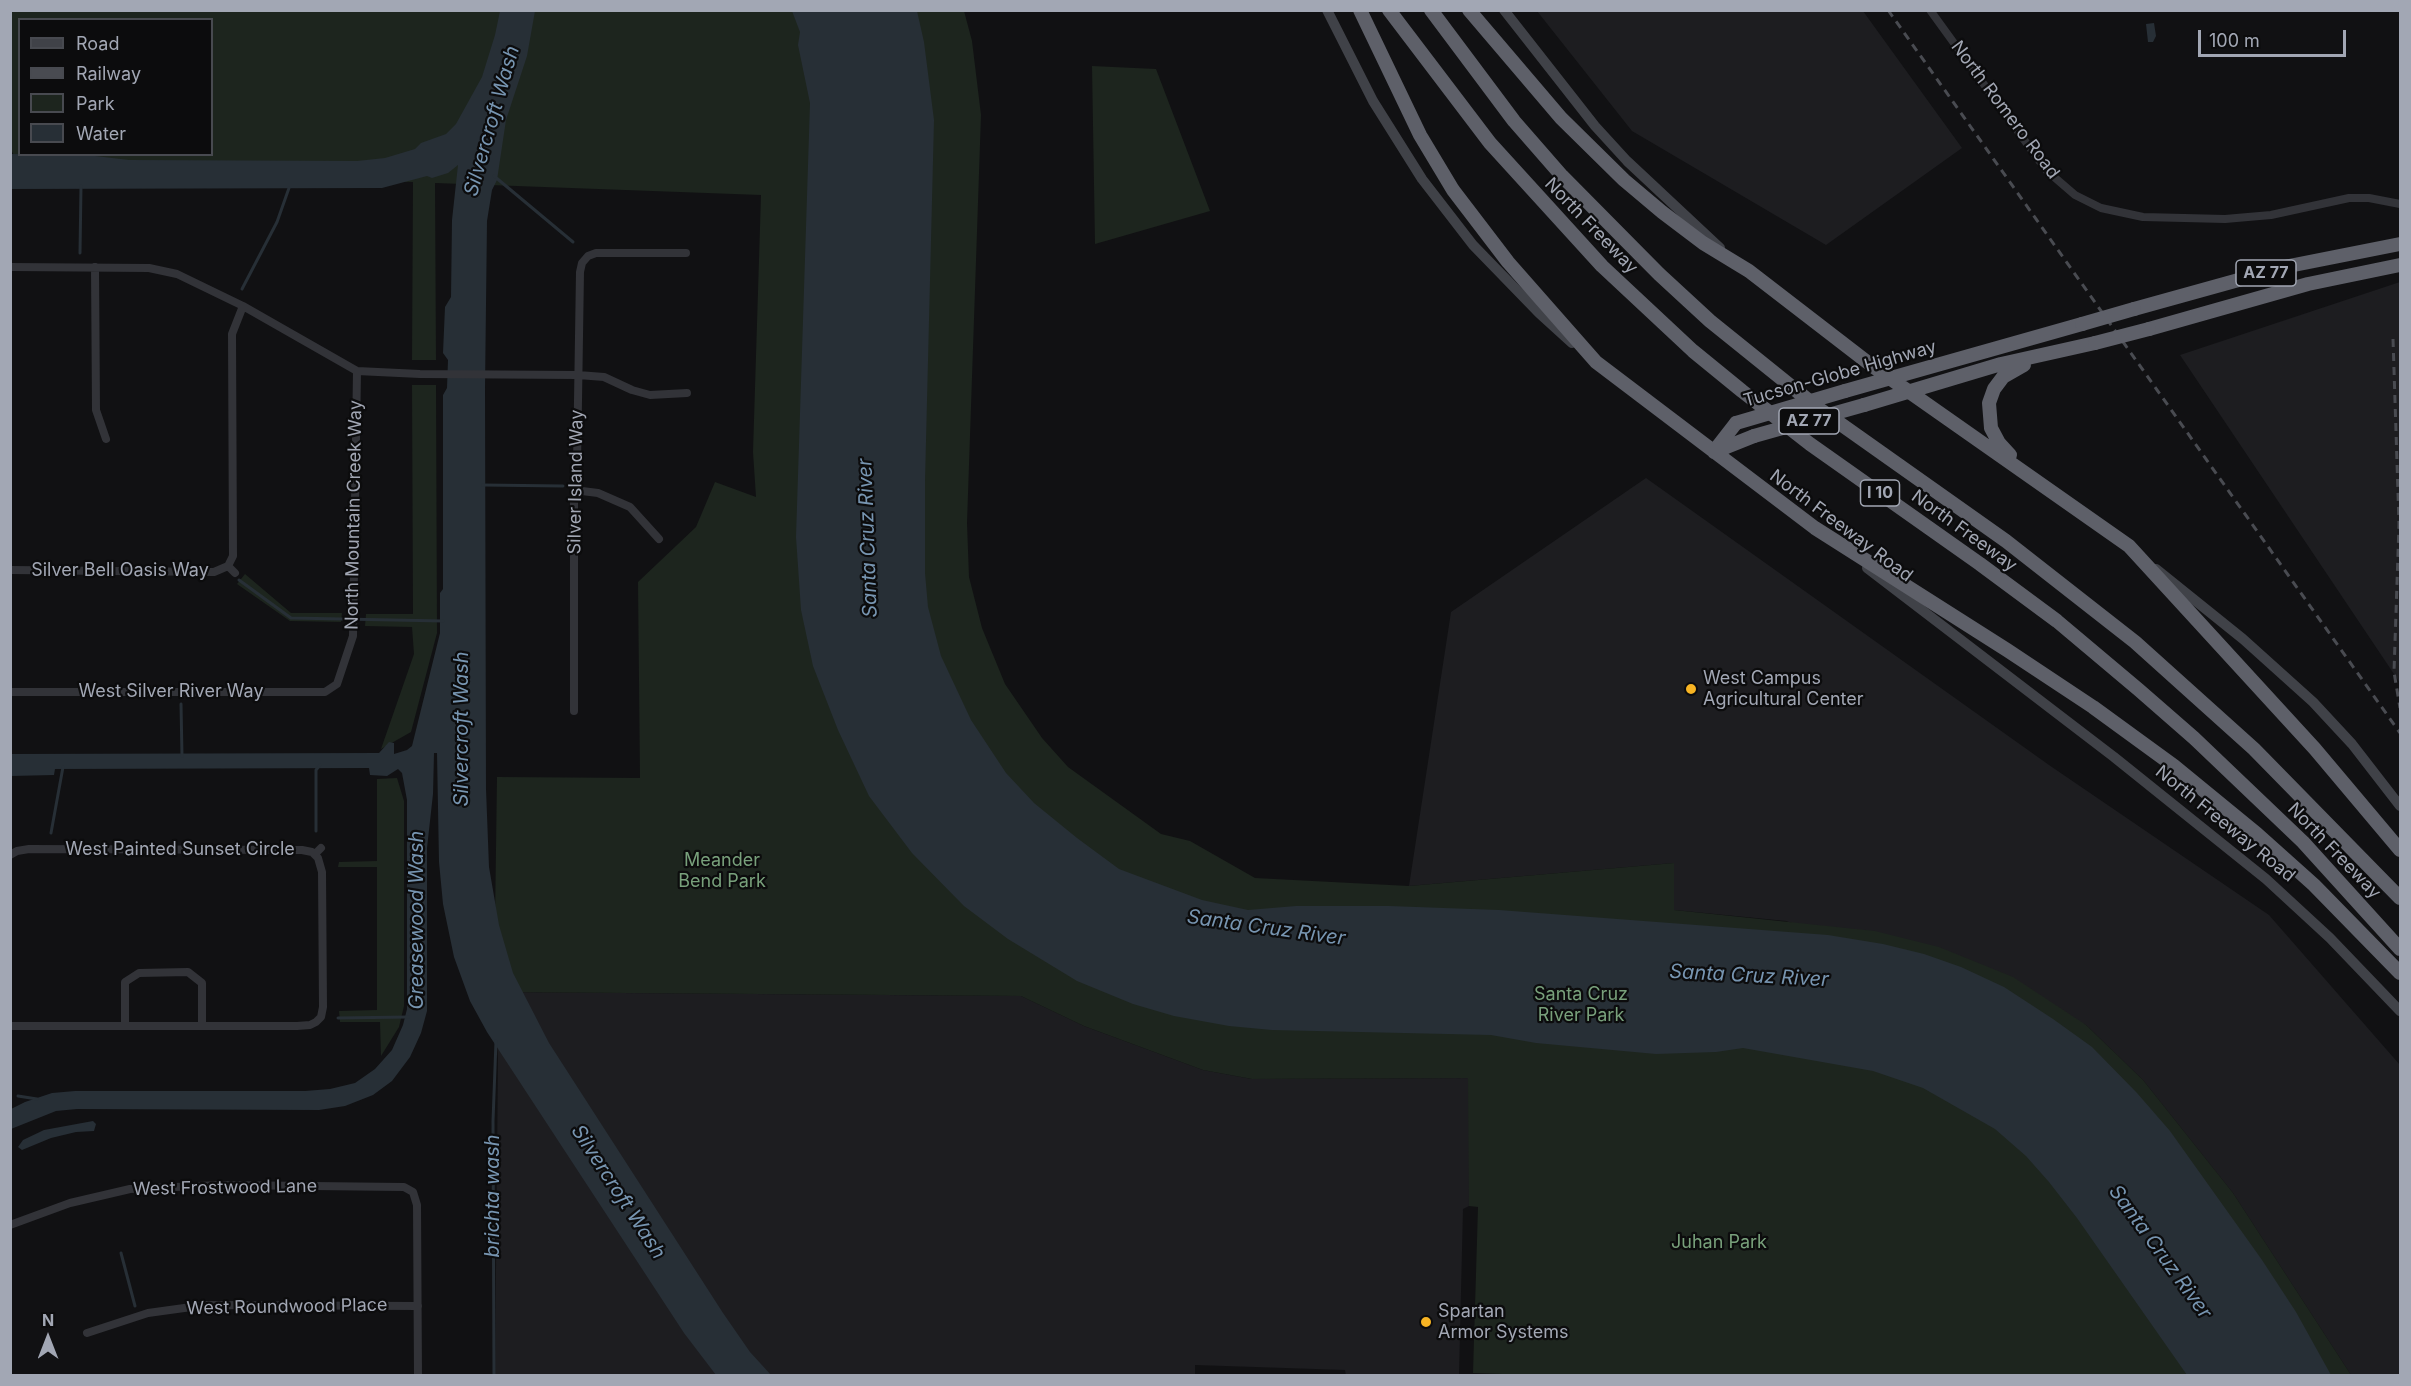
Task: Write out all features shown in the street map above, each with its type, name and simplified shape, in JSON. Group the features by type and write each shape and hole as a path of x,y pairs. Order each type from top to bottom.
{"highway":[{"path":"1360,10 1420,135 1453,190 1508,262 1596,362"},
{"name":"North Freeway","path":"1389,10 1490,143 1564,227 1619,282 1694,351 1742,391 1810,444 2047,614 2139,690 2194,738 2304,843 2400,948"},
{"name":"North Freeway","path":"1431,10 1490,89 1548,160 1676,290 1710,321 1818,408 2006,541 2143,649 2254,749 2400,898"},
{"path":"1469,10 1562,118 1624,180 1683,228 1749,271 1910,393 2129,546 2315,749 2400,850"},
{"name":"Tucson-Globe Highway","path":"1714,452 1736,423 2134,309 2289,267 2400,242"},
{"name":"Tucson-Globe Highway","path":"1714,452 1754,436 1910,393 2001,364 2047,353 2062,352 2308,284 2400,265"},
{"path":"2051,491 1999,443 1991,428 1988,410 1994,389 2009,372 2062,352"},
{"name":"North Freeway Road","path":"1596,362 1815,528"},
{"path":"1815,528 2093,707 2174,766 2257,834 2314,885 2400,973"}],"main road":[{"name":"North Freeway Road","path":"1327,10 1394,138 1453,221 1473,246 1532,306 1596,362"},
{"path":"1504,10 1595,126 1627,161 1704,234 1749,271"},
{"name":"North Freeway Road","path":"1815,528 2114,757 2266,879 2330,938 2400,1011"},
{"path":"2129,546 2243,639 2305,694 2352,744 2400,806"}],"street":[{"name":"North Romero Road","path":"1930,10 2039,160 2065,187 2088,202 2113,212 2143,217 2192,218 2260,217 2349,198 2368,198 2400,205"},
{"name":"Silver Island Way","path":"574,711 574,490 577,465 580,272 585,256 607,253 686,253"},
{"path":"10,267 149,268 177,274 243,306 357,371 578,375 604,377 632,390 650,394 687,393"},
{"path":"95,267 96,410 106,439"},
{"path":"235,573 228,566 233,556 232,334 243,306"},
{"name":"North Mountain Creek Way","path":"333,691 342,673 353,636 357,371"},
{"path":"574,490 598,493 630,507 659,539"},
{"name":"Silver Bell Oasis Way","path":"10,570 214,572 228,566"},
{"name":"West Silver River Way","path":"10,692 333,691"},
{"path":"315,854 321,848"},
{"name":"West Painted Sunset Circle","path":"10,1026 297,1026 318,1024 323,1007 322,872 315,854 302,850 29,849 17,851 11,855"},
{"path":"125,1025 125,982 139,973 188,972 202,983 202,1025"},
{"name":"West Frostwood Lane","path":"10,1225 70,1203 130,1189 220,1185 392,1186 412,1189 417,1205 418,1306"},
{"name":"West Roundwood Place","path":"87,1333 148,1313 206,1305 418,1306"},
{"path":"418,1306 418,1376"}],"shaded area":[{"path":"1537,11 1863,11 1962,148 1826,245 1632,131"},
{"path":"2400,282 2400,683 2180,355"},
{"path":"1646,478 2049,765 2269,915 2400,1065 2400,1375 2351,1375 2233,1193 2143,1080 2086,1025 1786,921 1674,910 1674,863 1409,886 1451,612"},
{"path":"494,992 1021,996 1084,1026 1203,1070 1252,1079 1469,1078 1469,1206 1463,1209 1459,1375 1346,1376 1345,1370 1195,1365 1195,1376 495,1375 498,1058"}],"green space":[{"name":"Santa Cruz River Park","path":"10,11 964,11 972,41 981,115 967,523 969,577 982,628 1005,684 1042,738 1068,767 1161,834 1190,841 1255,878 1409,886 1674,863 1674,910 1875,931 1939,947 2013,977 2086,1025 2143,1080 2233,1193 2351,1375 1559,1376 1473,1373 1478,1207 1469,1206 1468,1078 1252,1079 1203,1070 1084,1026 1021,996 494,992 497,777 640,778 638,582 696,527 715,482 756,497 753,452 761,195 435,183 436,360 412,360 413,182 22,175 11,149"},
{"path":"1092,66 1156,69 1210,211 1095,244"},
{"path":"412,385 436,385 437,633 411,732 381,749 414,654 412,627 365,626 366,614 413,614"},
{"path":"245,574 291,613 342,613 341,622 290,621 237,584"},
{"path":"397,778 404,801 404,1006 399,1027 381,1056 380,1022 340,1022 339,1011 377,1010 377,867 338,867 339,862 377,861 377,779"}],"water":[{"path":"500,11 535,11 527,56 506,120 497,180 492,190 487,221 486,789 489,867 499,925 513,973 549,1043 723,1313 750,1352 771,1375 716,1375 684,1333 487,1032 470,1001 454,957 443,904 439,862 437,753 434,753 433,794 427,848 427,1011 421,1033 410,1057 392,1081 373,1095 345,1106 319,1110 77,1109 56,1111 11,1129 11,1109 52,1093 330,1089 355,1083 375,1069 392,1050 407,1009 407,800 402,773 398,769 387,776 370,775 369,768 55,769 54,775 11,776 10,754 379,753 389,742 394,743 394,754 412,746 440,633 440,593 443,589 443,395 447,388 448,360 443,353 445,307 451,297 452,220 458,165 448,173 432,178 427,176 382,188 11,189 11,154 18,154 18,156 95,156 129,160 357,161 385,158 415,149 421,143 446,134 456,124 482,77"},
{"name":"Santa Cruz River","path":"792,11 917,11 924,42 934,120 925,481 925,573 928,607 941,656 971,720 1006,773 1034,803 1119,869 1202,900 1248,910 1296,906 1389,906 1499,910 1828,935 1883,944 1924,954 1961,967 2004,987 2053,1019 2092,1047 2137,1093 2170,1131 2262,1260 2296,1312 2331,1375 2187,1375 2077,1218 2026,1156 1995,1129 1923,1088 1873,1071 1743,1048 1716,1052 1656,1054 1536,1043 1491,1035 1272,1030 1229,1026 1174,1016 1133,1004 1077,981 1008,939 964,906 912,853 869,796 838,730 813,666 801,610 796,537 810,103 798,45 800,32"},
{"path":"2154,23 2156,36 2153,42 2148,42 2146,24"},
{"path":"93,1121 96,1124 94,1131 76,1132 51,1138 22,1150 18,1147 23,1140 44,1130"}],"waterway":[{"name":"Silvercroft Wash","path":"494,176 573,242"},
{"path":"80,253 81,186"},
{"path":"242,289 277,222 289,188"},
{"path":"483,485 563,486"},
{"path":"239,580 291,618 443,621"},
{"path":"181,704 182,756"},
{"path":"316,831 316,770 320,765"},
{"path":"51,833 63,767"},
{"name":"Greasewood Wash","path":"338,1018 408,1017"},
{"name":"brichta wash","path":"494,1376 493,1121 496,1041"},
{"path":"18,1096 37,1099"},
{"path":"121,1253 135,1306"}],"railway":[{"path":"1888,10 2400,733"},
{"path":"2393,339 2399,524 2394,672 2400,708"}],"place":[{"name":"West Campus Agricultural Center","path":"1691,689"},
{"name":"Spartan Armor Systems","path":"1426,1322"}],"park label":[{"name":"Meander Bend Park","path":"722,871"},
{"name":"Juhan Park","path":"1719,1243"}]}
